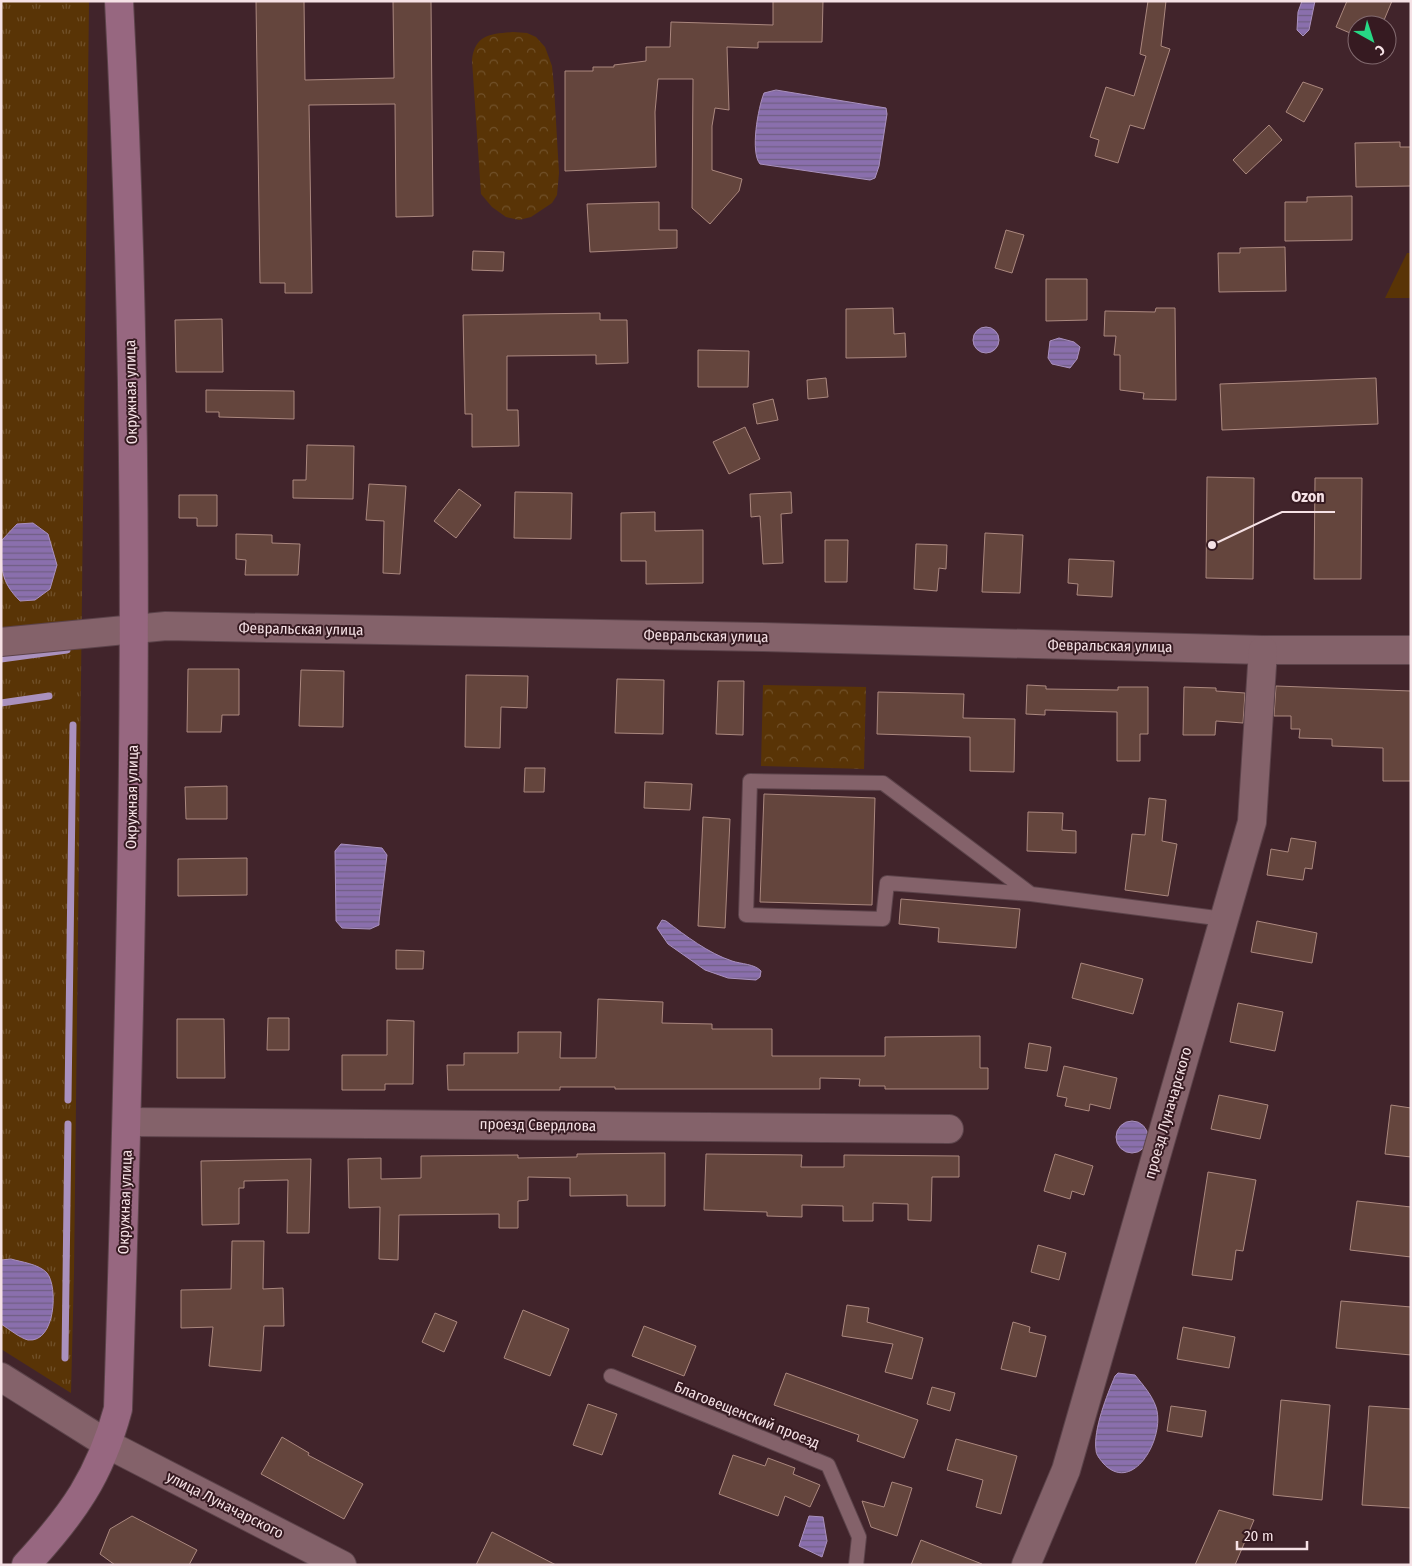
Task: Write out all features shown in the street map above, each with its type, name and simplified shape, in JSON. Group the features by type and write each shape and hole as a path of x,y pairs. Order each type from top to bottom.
{"main road":[{"name":"Окружная улица","path":"26,1565 73,1511 92,1481 109,1445 118,1409 128,1122 135,627 128,162 119,1"}],"street":[{"name":"Февральская улица","path":"1,642 135,627 761,637 1263,650 1411,650"},
{"name":"проезд Луначарского","path":"1026,1565 1066,1470 1252,822 1263,650"},
{"name":"проезд Свердлова","path":"128,1122 949,1129"},
{"name":"улица Луначарского","path":"1,1377 109,1445 342,1565"}],"lane":[{"path":"1031,894 883,783 750,781 746,915 883,920 887,884 1031,894 1224,919"},
{"name":"Благовещенский проезд","path":"610,1376 828,1465 859,1537 856,1565"}],"green space":[{"path":"1,1 89,1 71,1393 1,1349"},
{"path":"513,32 527,33 536,37 545,47 552,66 559,173 557,195 552,203 531,217 519,220 506,217 492,207 481,194 472,60 480,40 491,35"},
{"path":"1407,253 1411,253 1411,298 1385,298"},
{"path":"763,685 866,687 864,769 761,766"}],"shaded area":[{"path":"1302,1 1315,1 1309,30 1303,36 1297,30 1298,12"},
{"path":"776,90 886,108 887,114 879,166 875,178 870,180 760,164 757,158 755,140 759,109 764,93"},
{"path":"986,327 995,331 999,340 995,349 986,353 977,349 973,340 977,331"},
{"path":"1059,338 1074,342 1080,347 1077,359 1070,368 1052,364 1048,358 1050,341"},
{"path":"33,523 48,534 57,565 50,589 35,600 20,601 13,594 3,574 2,540 17,524"},
{"path":"341,844 382,848 387,855 379,925 370,929 342,928 336,921 335,851"},
{"path":"662,920 714,953 758,969 761,971 760,977 756,980 728,978 705,970 668,944 657,928"},
{"path":"1132,1121 1138,1122 1143,1126 1147,1131 1147,1143 1143,1148 1138,1152 1132,1153 1126,1152 1121,1148 1117,1143 1116,1137 1117,1131 1121,1126 1126,1122"},
{"path":"11,1259 44,1270 53,1289 52,1312 49,1324 44,1333 37,1339 25,1339 1,1324 1,1260"},
{"path":"1118,1373 1135,1375 1152,1398 1158,1419 1152,1447 1136,1468 1125,1472 1114,1471 1103,1463 1096,1450 1101,1413 1115,1376"},
{"path":"809,1516 823,1517 827,1541 822,1557 799,1546"}],"building":[{"path":"256,1 304,1 305,80 394,78 393,1 431,1 433,216 396,217 395,104 309,105 312,293 285,293 285,283 260,283"},
{"path":"773,1 823,1 822,42 758,42 758,48 727,47 729,110 715,108 712,126 712,170 742,179 739,191 710,224 692,208 693,79 658,79 655,112 656,167 565,171 565,71 593,71 593,67 614,67 614,65 646,61 646,47 670,47 671,22 773,25"},
{"path":"1148,1 1166,1 1161,46 1170,49 1144,129 1130,125 1118,163 1095,156 1099,140 1090,137 1106,87 1134,96 1146,56 1140,54"},
{"path":"1347,1 1392,1 1386,15 1347,15 1347,32 1336,27"},
{"path":"1303,82 1323,89 1304,122 1286,112"},
{"path":"1269,125 1282,140 1246,174 1233,160"},
{"path":"1400,142 1400,147 1411,147 1411,186 1356,187 1355,143"},
{"path":"1352,196 1352,240 1285,241 1285,202 1307,202 1307,197"},
{"path":"659,202 659,230 677,230 677,248 590,252 587,204"},
{"path":"1006,230 1024,235 1012,273 995,268"},
{"path":"1285,247 1286,291 1219,292 1218,253 1240,253 1240,248"},
{"path":"473,251 504,252 503,271 472,270"},
{"path":"1046,279 1087,279 1087,320 1046,321"},
{"path":"893,308 894,334 905,333 906,357 846,358 846,309"},
{"path":"1156,308 1175,308 1176,400 1143,399 1144,393 1120,390 1120,355 1114,355 1116,336 1104,336 1105,311 1155,312"},
{"path":"600,313 600,320 627,320 628,363 596,364 596,355 507,356 507,410 518,410 519,446 472,447 472,414 465,414 463,315"},
{"path":"222,319 223,372 176,372 175,320"},
{"path":"698,350 749,351 748,387 698,387"},
{"path":"826,378 828,397 808,399 807,380"},
{"path":"1376,378 1378,424 1222,430 1220,384"},
{"path":"206,390 294,391 294,419 219,417 219,412 206,412"},
{"path":"773,399 778,420 757,424 753,404"},
{"path":"745,427 760,459 729,474 713,442"},
{"path":"307,445 354,446 353,499 293,498 293,480 306,480"},
{"path":"1207,477 1254,478 1253,579 1206,578"},
{"path":"1315,478 1362,478 1361,579 1314,579"},
{"path":"369,484 406,486 400,574 383,573 384,521 366,520"},
{"path":"459,489 481,505 456,538 434,521"},
{"path":"515,492 572,493 571,539 514,538"},
{"path":"791,492 792,513 781,514 783,563 763,564 760,516 751,517 750,494"},
{"path":"179,495 217,495 217,526 197,526 197,518 179,518"},
{"path":"655,512 655,531 703,530 703,583 646,584 646,561 621,561 621,513"},
{"path":"985,533 1023,535 1020,593 982,592"},
{"path":"236,534 272,535 272,543 300,544 298,575 245,575 246,560 236,559"},
{"path":"825,540 848,540 847,582 825,582"},
{"path":"916,544 947,545 946,569 939,568 937,591 914,589"},
{"path":"1069,559 1114,561 1112,597 1077,595 1078,584 1068,583"},
{"path":"188,669 239,669 239,715 222,715 221,732 187,732"},
{"path":"301,670 344,671 343,727 299,726"},
{"path":"466,675 528,676 527,708 501,707 500,748 465,747"},
{"path":"617,679 664,680 663,734 615,733"},
{"path":"718,681 744,681 743,735 716,734"},
{"path":"1027,685 1046,686 1046,689 1118,690 1118,687 1148,687 1148,734 1140,734 1140,761 1117,761 1117,712 1045,710 1045,715 1026,714"},
{"path":"1276,686 1411,691 1411,781 1383,781 1383,748 1332,746 1332,739 1299,738 1300,729 1291,729 1291,716 1274,716"},
{"path":"1184,687 1216,688 1216,691 1245,693 1243,723 1216,721 1215,735 1183,735"},
{"path":"878,692 964,694 963,718 1015,719 1014,772 970,771 970,737 877,734"},
{"path":"525,768 545,768 544,792 524,792"},
{"path":"645,782 692,784 690,810 644,808"},
{"path":"227,786 227,819 186,819 185,787"},
{"path":"764,794 875,798 872,905 760,902"},
{"path":"1149,798 1166,800 1162,841 1177,844 1168,896 1125,890 1132,834 1145,835"},
{"path":"1028,812 1063,813 1062,830 1076,831 1076,853 1027,851"},
{"path":"703,817 730,819 725,928 698,926"},
{"path":"1291,838 1316,842 1312,869 1305,868 1303,880 1267,875 1271,849 1288,852"},
{"path":"247,858 247,895 178,896 178,859"},
{"path":"901,899 1020,909 1016,948 938,942 939,928 899,924"},
{"path":"1257,921 1317,933 1312,963 1251,952"},
{"path":"396,950 424,951 423,969 396,969"},
{"path":"1081,963 1143,979 1133,1014 1072,998"},
{"path":"598,999 663,1002 662,1023 712,1024 712,1029 772,1029 772,1056 885,1056 885,1037 980,1036 980,1068 988,1068 988,1089 885,1089 885,1086 859,1086 860,1079 820,1078 820,1089 615,1089 615,1087 560,1087 560,1090 448,1090 447,1065 464,1065 464,1053 518,1053 518,1032 561,1032 560,1058 596,1058"},
{"path":"1238,1003 1283,1012 1275,1051 1230,1042"},
{"path":"268,1018 289,1018 289,1050 267,1050"},
{"path":"177,1019 224,1019 225,1078 177,1078"},
{"path":"387,1020 414,1021 413,1084 385,1084 385,1090 342,1090 342,1055 387,1055"},
{"path":"1029,1043 1051,1047 1047,1071 1025,1068"},
{"path":"1064,1066 1117,1078 1110,1109 1090,1104 1089,1111 1065,1106 1067,1098 1057,1096"},
{"path":"1219,1095 1268,1105 1260,1139 1211,1129"},
{"path":"1391,1105 1411,1108 1411,1157 1385,1154"},
{"path":"665,1153 665,1206 627,1206 627,1195 570,1196 570,1178 528,1177 528,1200 518,1201 518,1228 499,1228 499,1214 399,1215 398,1260 379,1259 380,1207 349,1208 348,1159 381,1158 381,1179 421,1178 421,1156 518,1155 518,1158 577,1157 577,1154"},
{"path":"706,1154 802,1155 801,1167 844,1167 844,1155 959,1156 959,1177 932,1177 931,1221 908,1220 908,1204 873,1203 873,1221 843,1221 843,1206 802,1205 802,1217 767,1216 767,1212 704,1210"},
{"path":"1055,1154 1093,1166 1084,1195 1072,1191 1070,1199 1044,1191"},
{"path":"311,1159 309,1233 287,1233 288,1180 244,1181 244,1188 239,1188 239,1224 202,1225 201,1161"},
{"path":"1208,1172 1256,1180 1243,1251 1236,1250 1232,1280 1192,1275"},
{"path":"1357,1201 1411,1207 1411,1257 1350,1250"},
{"path":"232,1241 264,1241 263,1289 283,1288 284,1326 264,1326 261,1371 209,1366 213,1327 181,1328 181,1290 231,1289"},
{"path":"1038,1245 1066,1253 1059,1280 1031,1272"},
{"path":"1341,1301 1411,1307 1411,1355 1336,1348"},
{"path":"847,1305 869,1308 867,1322 923,1338 912,1379 885,1372 893,1344 842,1336"},
{"path":"523,1310 569,1329 550,1376 504,1358"},
{"path":"435,1313 457,1322 444,1352 422,1342"},
{"path":"1013,1322 1030,1327 1029,1332 1046,1336 1036,1377 1001,1369"},
{"path":"644,1326 696,1346 684,1376 632,1356"},
{"path":"1183,1327 1235,1337 1229,1368 1177,1359"},
{"path":"786,1373 918,1420 904,1458 857,1441 859,1435 774,1405"},
{"path":"932,1387 955,1393 950,1411 927,1404"},
{"path":"1281,1400 1330,1405 1322,1500 1273,1495"},
{"path":"588,1404 617,1414 602,1455 573,1445"},
{"path":"1171,1406 1206,1411 1202,1437 1167,1431"},
{"path":"1369,1406 1411,1409 1411,1508 1362,1505"},
{"path":"282,1437 309,1453 308,1455 363,1484 344,1519 261,1474"},
{"path":"956,1439 1017,1456 1001,1514 976,1507 983,1480 947,1470"},
{"path":"733,1455 765,1466 768,1458 795,1468 793,1474 820,1485 810,1507 785,1496 778,1516 719,1494"},
{"path":"892,1482 912,1488 897,1536 871,1527 862,1501 884,1507"},
{"path":"1219,1510 1254,1520 1235,1565 1195,1565"},
{"path":"132,1516 197,1550 189,1565 115,1565 100,1554 110,1529"},
{"path":"492,1532 556,1565 476,1565"},
{"path":"921,1540 982,1564 982,1565 911,1565"}],"waterway":[{"path":"1,659 67,650"},
{"path":"1,703 49,696"},
{"path":"68,1100 73,725"},
{"path":"65,1358 68,1124"}],"place":[{"name":"Ozon","path":"1212,545"}]}
